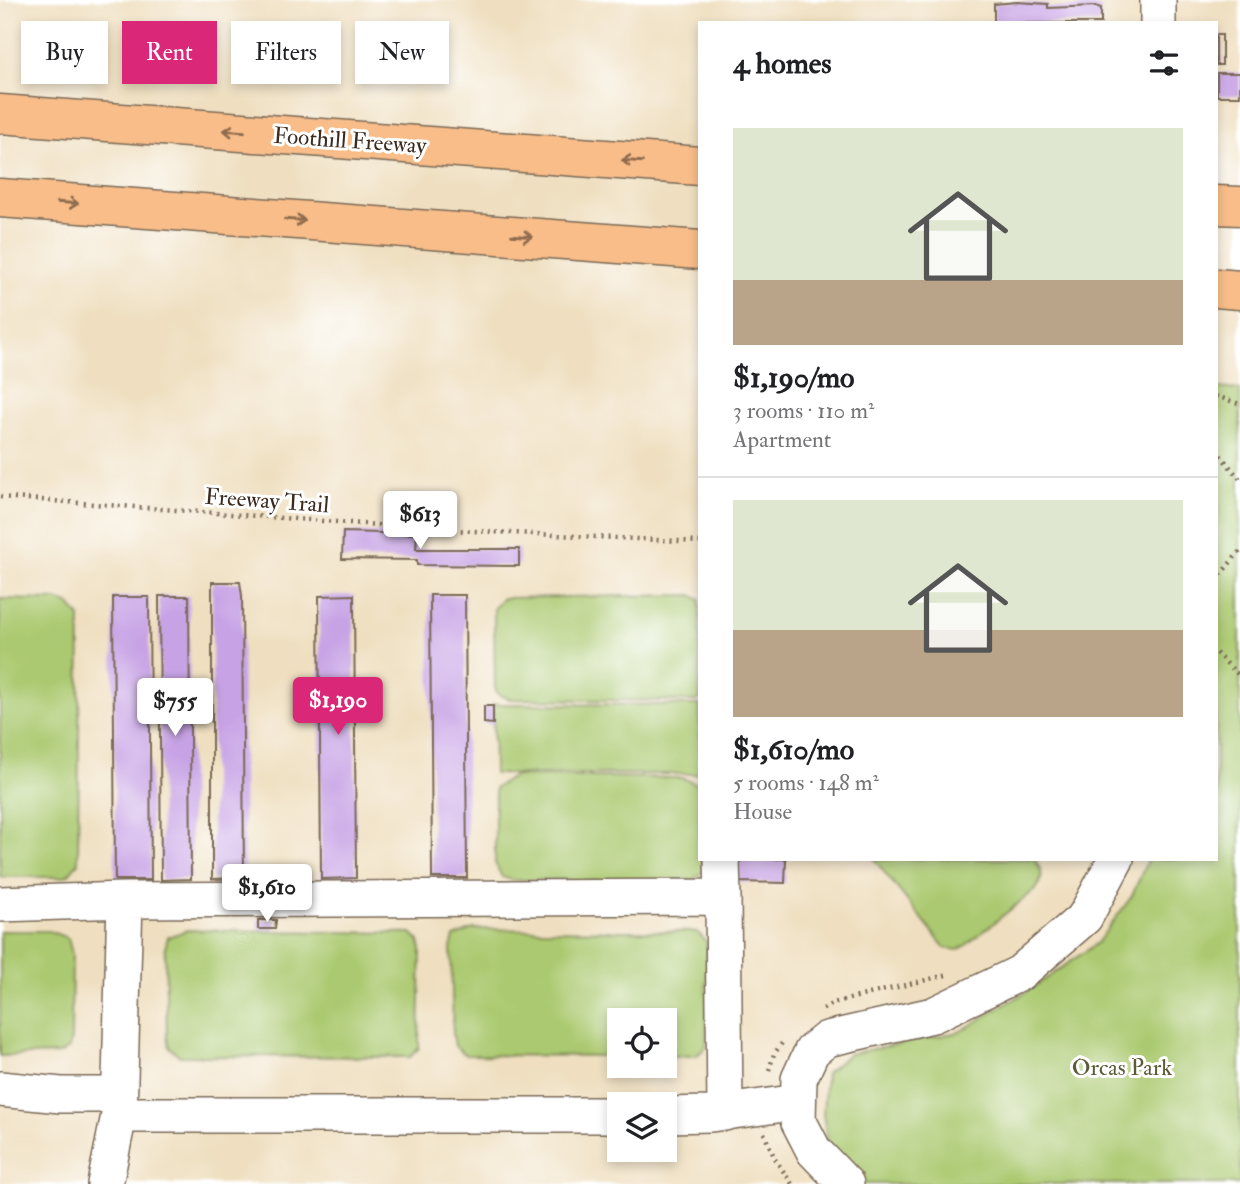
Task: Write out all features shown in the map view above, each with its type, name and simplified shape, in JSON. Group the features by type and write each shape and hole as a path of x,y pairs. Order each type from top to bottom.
{"highway":[{"name":"Foothill Freeway","path":"0,114 698,166"},
{"path":"0,198 698,250"},
{"path":"1218,205 1240,206"},
{"path":"1218,288 1240,290"}],"street":[{"path":"1158,0 1158,21"},
{"path":"722,861 725,1112"},
{"path":"846,1184 814,1151 798,1120 799,1079 812,1051 827,1039 933,1015 1020,973 1085,917 1114,861"},
{"path":"0,904 125,900 723,897"},
{"path":"105,1184 119,1105 125,900"},
{"path":"0,1089 61,1095 119,1105 607,1115"},
{"path":"677,1114 725,1112 798,1102"}],"path":[{"path":"1218,397 1240,404"},
{"path":"1218,452 1240,479"},
{"name":"Freeway Trail","path":"0,497 431,529 698,542"},
{"path":"1218,578 1240,551"},
{"path":"1218,655 1240,676"}],"green space":[{"name":"Orcas Park","path":"1218,388 1240,390 1240,1184 817,1184 801,1158 828,1142 823,1115 826,1073 849,1054 959,1032 1031,989 1097,943 1132,896 1147,861 1218,861"},
{"path":"692,595 698,599 698,700 509,699 498,694 495,688 494,608 503,598"},
{"path":"0,599 56,600 69,604 80,617 78,863 68,875 60,877 0,877"},
{"path":"493,704 698,705 698,774 494,774"},
{"path":"514,776 682,778 698,784 698,861 707,861 706,869 693,880 511,880 502,877 495,863 495,788"},
{"path":"876,861 1035,861 1041,870 1036,889 965,946 958,950 945,948"},
{"path":"473,929 697,932 706,941 707,948 706,1047 696,1056 677,1056 677,1008 607,1008 607,1056 466,1055 455,1046 453,1035 451,948 454,937"},
{"path":"187,930 411,933 419,941 421,949 419,1048 410,1057 180,1056 169,1047 167,1036 165,948 168,937"},
{"path":"0,931 49,931 68,938 72,954 71,1038 69,1048 60,1054 0,1056"}],"building":[{"path":"994,4 1048,4 1048,8 1095,6 1101,8 1101,21 994,21"},
{"path":"1218,35 1222,35 1222,65 1218,65"},
{"path":"1218,73 1240,73 1240,96 1218,96"},
{"path":"343,532 417,534 416,549 519,549 519,566 417,565 417,560 342,559"},
{"path":"212,582 240,582 242,596 244,878 212,879"},
{"path":"354,595 356,878 321,879 319,596"},
{"path":"430,595 465,595 467,878 432,878"},
{"path":"159,596 189,596 191,879 161,880"},
{"path":"113,597 149,597 151,880 115,880"},
{"path":"484,706 493,706 493,724 484,723"},
{"path":"739,861 786,861 785,883 738,882"},
{"path":"258,920 276,920 275,929 258,929"}]}
